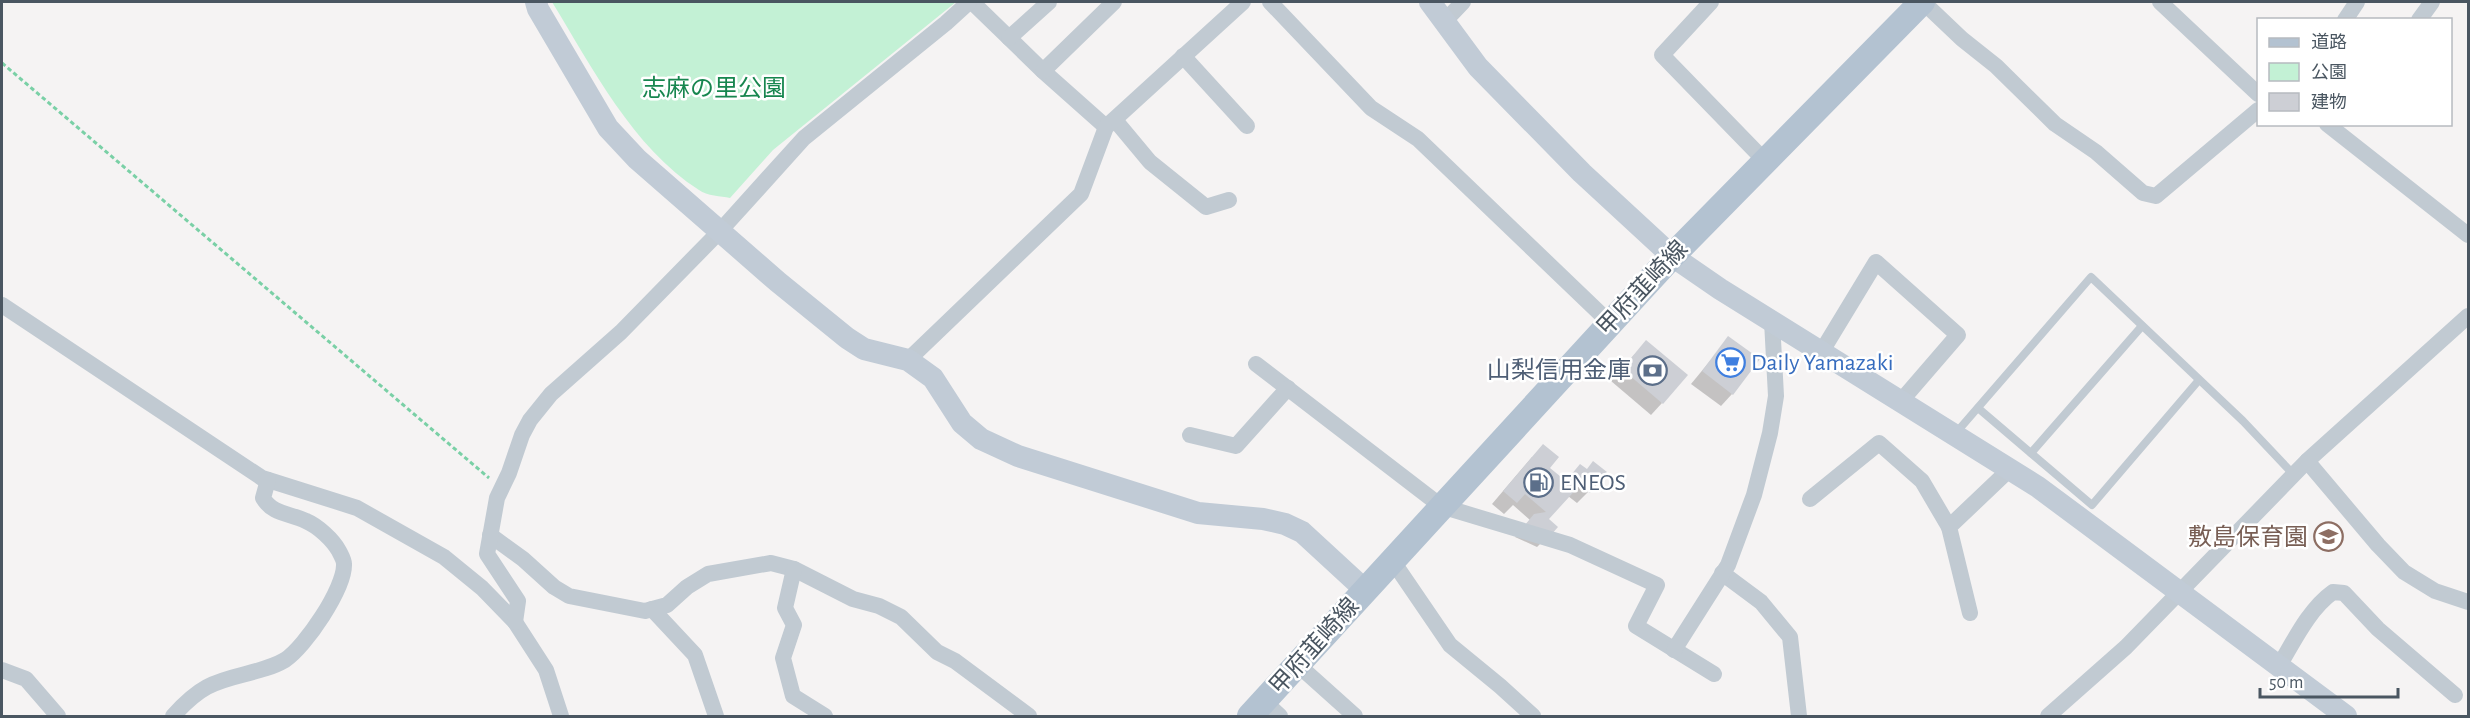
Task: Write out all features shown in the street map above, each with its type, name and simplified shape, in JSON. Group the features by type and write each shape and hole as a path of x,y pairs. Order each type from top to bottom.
{"main road":[{"name":"甲府韮崎線","path":"1264,711 1297,664 1672,256 1923,2"}],"street":[{"path":"536,2 543,19 608,128 637,159 848,338 864,349 908,360 933,378 962,423 981,439 1018,456 1198,513 1263,519 1285,524 1302,532 1365,590"},
{"path":"515,622 518,601 488,554 497,498 530,420 551,394 621,332 720,231 804,138 970,2 1043,71 1110,123 1150,162 1206,207 1229,200"},
{"path":"1009,38 1049,2"},
{"path":"1043,71 1114,2"},
{"path":"908,360 1081,194 1110,123 1243,2"},
{"path":"1270,2 1371,108 1418,139 1610,323"},
{"path":"1430,2 1478,67 1582,173 1672,256 2010,469 2179,591 2346,717"},
{"path":"1444,22 1463,2"},
{"path":"1711,2 1662,54 1765,161"},
{"path":"1923,2 1962,39 1996,66 2055,124 2096,152 2143,193 2156,196 2257,112"},
{"path":"2160,2 2257,92"},
{"path":"2345,18 2357,2"},
{"path":"2420,18 2432,2"},
{"path":"1183,56 1247,126"},
{"path":"2337,128 2469,235"},
{"path":"1822,351 1876,262 1958,335 1901,400"},
{"path":"2,305 222,454 268,480 357,508 444,557 482,588 515,622 546,670 561,717"},
{"path":"2048,717 2126,647 2307,461 2469,316"},
{"path":"1674,650 1722,573 1754,495 1770,434 1776,396 1772,321"},
{"path":"1256,364 1441,506 1569,545 1658,585 1636,627 1714,674"},
{"path":"1190,435 1236,446 1288,388"},
{"path":"1810,499 1879,444 1922,481 1949,527 1970,613"},
{"path":"2307,461 2378,545 2404,572 2435,591 2469,602"},
{"path":"1949,527 2010,469"},
{"path":"172,717 207,686 262,670 286,659 297,650 325,611 340,585 344,563 338,549 324,534 306,521 268,507 263,498 268,480"},
{"path":"490,535 523,559 554,587 569,596 645,611 667,605 687,587 708,574 771,563 794,569 853,599 879,606 901,617 937,652 955,661 1029,717"},
{"path":"1392,560 1450,645 1533,717"},
{"path":"794,569 785,608 794,625 783,658 794,696 825,717"},
{"path":"1722,573 1761,602 1790,637 1799,717"},
{"path":"2279,666 2295,638 2325,597 2333,592 2344,593 2378,629 2455,695"},
{"path":"652,609 695,655 716,717"},
{"path":"1297,664 1355,717"},
{"path":"2,670 26,679 58,717"}],"lane":[{"path":"1955,434 2091,277 2243,421 2294,475"},
{"path":"2031,453 2142,326"},
{"path":"1978,408 2092,505 2199,380"}],"path":[{"path":"2,63 501,489"}],"green space":[{"name":"志麻の里公園","path":"552,2 956,2 773,150 730,198 702,192 675,173 654,152 616,105"}],"building":[{"path":"1728,336 1760,359 1733,395 1702,371"},
{"path":"1646,340 1688,375 1663,404 1622,369"},
{"path":"1543,444 1559,457 1550,468 1566,481 1580,464 1587,469 1593,461 1607,472 1590,493 1580,485 1549,519 1558,527 1550,536 1525,525 1534,514 1546,512 1525,494 1517,503 1503,491"}],"place":[{"name":"Daily Yamazaki","path":"1730,362"},
{"name":"山梨信用金庫","path":"1652,370"},
{"name":"ENEOS","path":"1539,482"},
{"name":"敷島保育園","path":"2329,537"}]}
